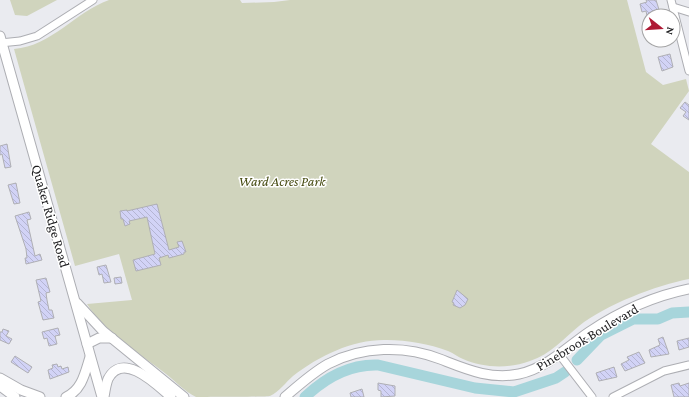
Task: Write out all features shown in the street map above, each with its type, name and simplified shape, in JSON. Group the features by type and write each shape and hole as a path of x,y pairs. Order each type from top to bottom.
{"street":[{"path":"1,40 20,41 37,36 93,0"},
{"path":"672,4 689,12"},
{"path":"672,4 689,71"},
{"name":"Quaker Ridge Road","path":"1,40 90,357 103,397"},
{"name":"Pinebrook Boulevard","path":"285,397 291,394 328,364 346,357 369,351 397,349 415,351 441,359 468,371 497,375 521,373 540,366 590,332 621,314 659,298 689,289"},
{"path":"75,301 96,325 184,397"},
{"path":"87,344 98,338 112,338"},
{"path":"559,354 592,397"},
{"path":"66,397 74,392 81,384 90,357"},
{"path":"613,397 664,371 689,365"},
{"path":"103,397 110,376 118,370 126,368 140,372 171,397"},
{"path":"0,378 21,390 40,397"},
{"path":"0,386 15,397"}],"green space":[{"path":"10,0 57,0 27,16 15,15"},
{"name":"Ward Acres Park","path":"109,0 240,0 242,3 290,0 627,0 646,72 663,85 686,79 689,91 651,144 689,172 689,279 647,291 617,303 590,318 544,354 522,364 487,366 471,362 448,351 426,344 375,340 350,345 314,361 303,368 270,396 196,397 113,333 94,314 87,304 132,300 119,254 75,266 14,49 28,47 40,42 85,12"}],"building":[{"path":"646,0 656,0 658,8 641,8 640,4 647,2"},
{"path":"670,54 673,67 662,71 658,57"},
{"path":"685,102 689,105 689,120 683,116 686,112 680,108"},
{"path":"7,144 11,167 5,168 2,154 0,155 0,146"},
{"path":"16,183 20,203 14,204 8,185"},
{"path":"157,204 169,250 179,247 177,242 182,241 186,252 184,252 184,254 169,258 168,255 159,258 161,265 136,271 133,260 155,254 147,217 129,221 130,224 125,226 123,219 121,219 120,211 127,211"},
{"path":"29,212 31,219 27,220 35,256 40,254 42,260 26,264 26,249 15,216"},
{"path":"106,265 111,282 104,283 102,274 99,275 97,267"},
{"path":"121,277 122,283 115,284 114,278"},
{"path":"46,278 50,292 46,293 49,310 52,310 54,318 43,320 38,302 41,301 36,280"},
{"path":"457,290 468,299 465,305 460,308 453,305 454,303 452,302"},
{"path":"58,328 60,335 55,336 57,344 49,346 47,338 44,339 42,332"},
{"path":"3,329 9,331 6,336 12,339 9,344 0,340 0,332 2,332"},
{"path":"663,337 669,354 651,357 649,350 660,345 658,339"},
{"path":"689,338 689,347 679,350 677,341"},
{"path":"639,352 645,363 625,371 621,364 629,360 627,357"},
{"path":"15,356 32,367 28,373 11,362"},
{"path":"57,364 58,367 61,366 62,369 68,367 69,372 50,379 48,370 53,368 52,365"},
{"path":"614,367 617,377 599,381 596,373"},
{"path":"378,383 395,386 395,396 381,397 381,391 378,390"},
{"path":"679,383 680,386 689,383 689,397 674,397 671,385"},
{"path":"362,389 364,397 351,397 350,393"}],"waterway":[{"path":"577,360 601,335 633,319 658,319 672,313 689,312"},
{"path":"305,397 330,378 348,370 368,365 378,365 475,388 514,392 556,378 565,372"}]}
